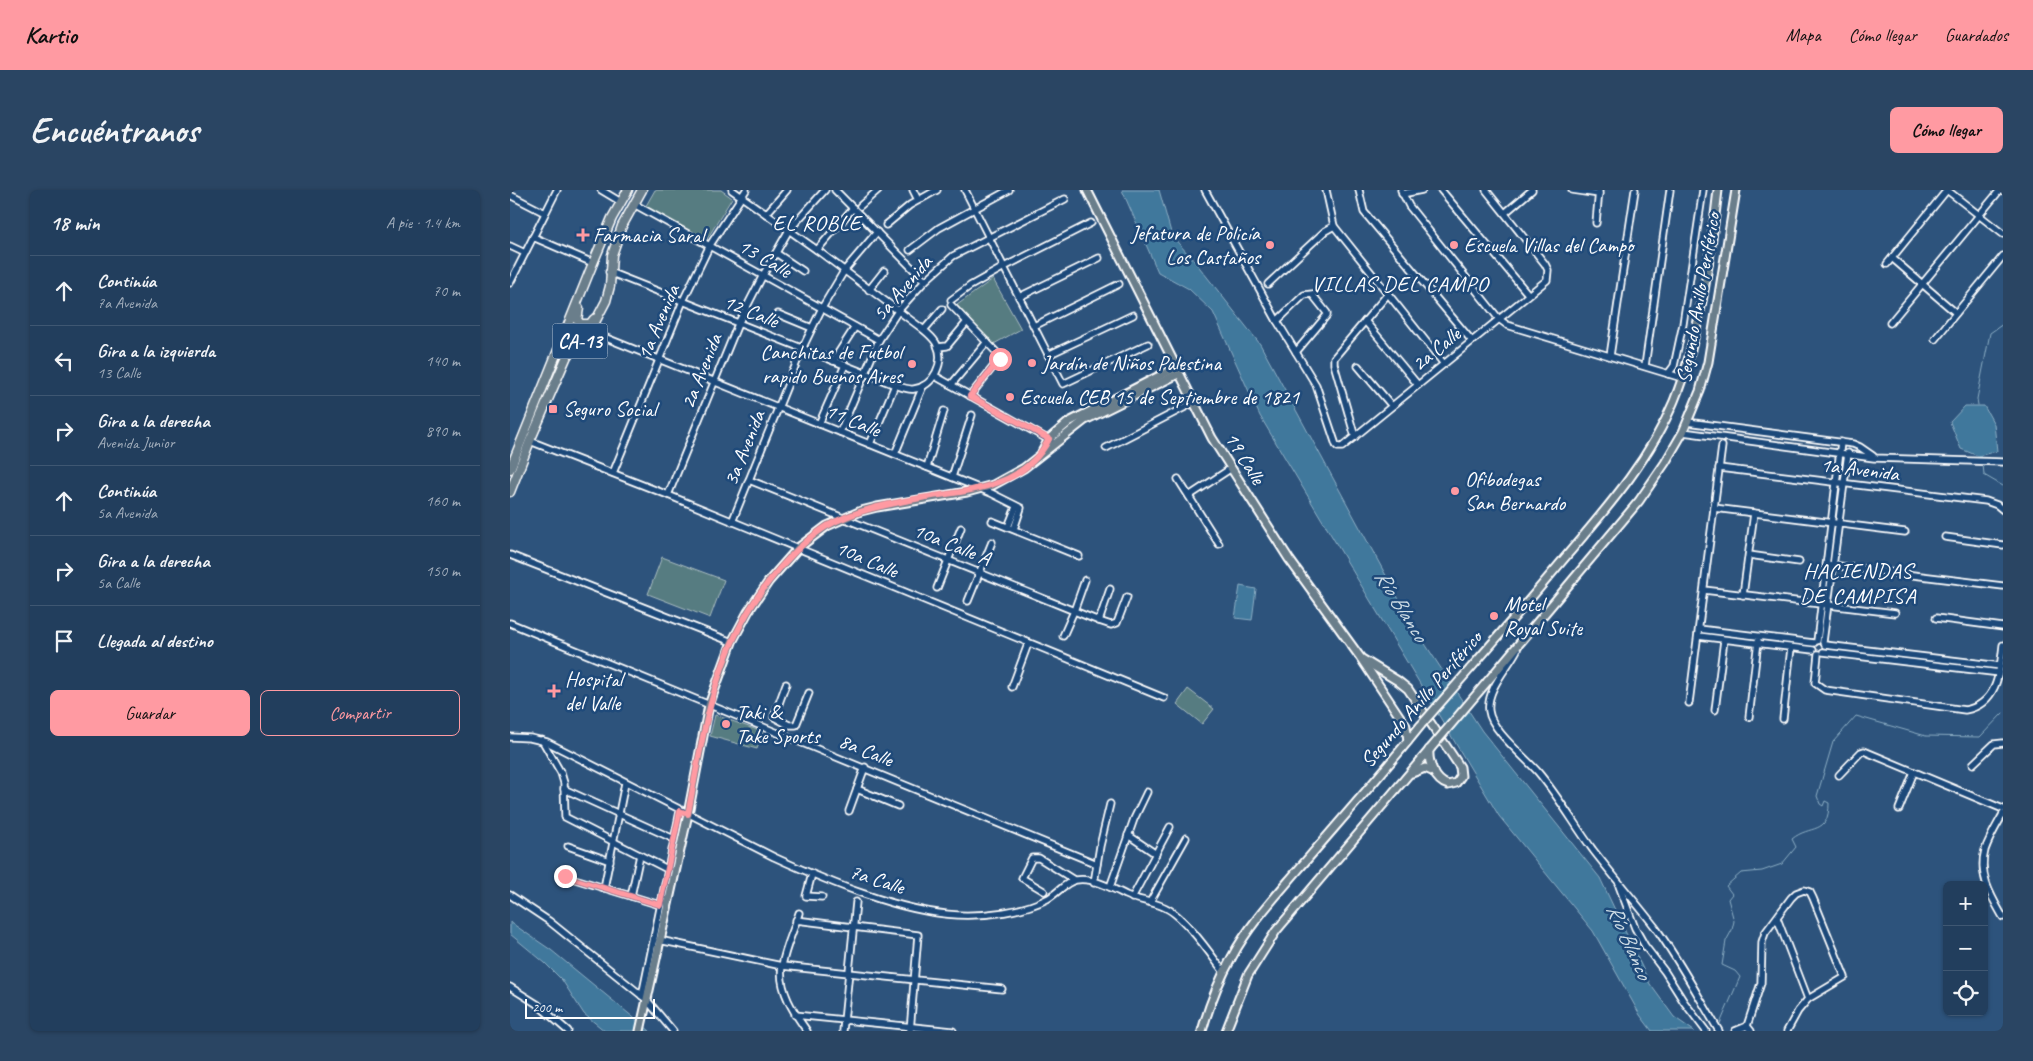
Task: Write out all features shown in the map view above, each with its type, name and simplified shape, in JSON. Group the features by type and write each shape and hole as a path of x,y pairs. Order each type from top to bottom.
{"highway":[{"name":"CA-13","path":"510,469 593,263 621,202 629,190"},
{"path":"622,226 616,235 608,258 603,299 590,324 583,325 577,320 581,298 614,220 629,190"},
{"name":"CA-13","path":"510,492 530,441 568,356 588,331 606,301 610,286 612,255 622,226 642,190"}],"main road":[{"name":"19 Calle","path":"1087,190 1193,403 1230,469 1289,559 1360,657 1406,726 1408,741"},
{"name":"Segundo Anillo Periférico","path":"1202,1031 1224,972 1248,932 1620,490 1644,458 1663,425 1690,356 1711,247 1718,190"},
{"name":"Segundo Anillo Periférico","path":"1226,1031 1248,975 1276,931 1639,501 1665,463 1683,432 1700,391 1708,362 1736,190"},
{"path":"1711,247 1718,251 1726,248"},
{"path":"1708,261 1716,259 1723,263"},
{"path":"1041,455 1049,439 1081,414 1177,370"},
{"path":"640,1031 644,1000 688,814 709,705 732,642 748,612 769,581 798,548 827,526 877,507 982,489 1014,475 1085,420 1177,370"},
{"path":"1360,657 1398,681 1408,690 1459,764 1461,776 1456,783 1448,785 1440,781 1434,772 1429,758 1430,749"},
{"path":"1406,726 1420,726"},
{"path":"1407,776 1422,768 1434,772"}],"street":[{"path":"510,283 557,190"},
{"path":"601,190 621,202"},
{"path":"732,190 924,330 934,340 938,347 939,362 935,376 923,386 895,454"},
{"name":"1a Avenida","path":"613,473 683,301 710,245 746,190"},
{"path":"766,214 787,190"},
{"name":"2a Avenida","path":"668,495 738,324 762,277 789,230 825,190"},
{"path":"835,190 925,281"},
{"path":"860,206 878,190"},
{"path":"912,190 918,200"},
{"path":"886,225 918,200 936,190"},
{"path":"965,190 1063,384 1148,344"},
{"path":"910,250 939,228 1009,190"},
{"path":"1205,190 1277,321 1296,352 1327,313 1312,294 1308,293 1277,321"},
{"path":"1326,190 1334,226 1444,364"},
{"path":"1359,190 1364,212 1472,341"},
{"path":"1422,190 1401,192 1409,206 1499,319 1518,330 1682,378"},
{"path":"1442,190 1528,294"},
{"path":"1486,190 1505,213 1532,190"},
{"path":"1572,190 1599,192 1596,223"},
{"path":"1610,356 1635,190"},
{"path":"1645,366 1670,190"},
{"path":"1668,374 1674,366 1683,324 1703,190"},
{"path":"1887,264 1947,190 2003,234"},
{"path":"1890,323 2000,190"},
{"path":"510,195 545,213"},
{"name":"5a Avenida","path":"840,432 879,340 898,311 925,281 953,256 1065,199"},
{"name":"13 Calle","path":"634,204 710,245 762,277 879,340"},
{"path":"816,250 853,208"},
{"name":"2a Calle","path":"1296,352 1316,385 1336,445 1342,447 1391,405 1547,280 1548,275 1545,264 1505,213"},
{"path":"970,396 1000,359 1000,355 967,322 951,302 970,286 1004,267 1091,224"},
{"path":"1268,284 1324,232 1334,226"},
{"name":"3a Avenida","path":"732,522 802,349 822,308 844,272 877,232"},
{"path":"533,237 593,263"},
{"path":"510,246 525,253"},
{"path":"776,253 803,271"},
{"path":"1935,339 2003,256"},
{"path":"1019,297 1099,258"},
{"path":"1892,258 1956,313"},
{"path":"869,290 884,271"},
{"name":"12 Calle","path":"610,272 895,385 914,389 923,386"},
{"path":"1034,326 1118,284"},
{"path":"1355,437 1334,364 1334,358 1388,295"},
{"path":"924,330 942,309"},
{"path":"778,314 812,328"},
{"path":"1048,355 1132,315"},
{"path":"1365,321 1418,385"},
{"path":"938,347 947,346 967,322"},
{"path":"834,361 854,327"},
{"name":"11 Calle","path":"588,331 982,489 1019,507 1011,528"},
{"path":"951,385 987,342"},
{"path":"820,424 845,365"},
{"path":"1358,366 1391,405"},
{"path":"935,376 1056,444"},
{"path":"870,444 895,385"},
{"path":"1106,448 1193,403"},
{"path":"926,467 944,411"},
{"path":"952,477 972,415"},
{"path":"1687,422 1841,442 1860,447 1874,458"},
{"path":"1721,437 1722,427"},
{"path":"1683,432 1874,458 2003,462"},
{"name":"10a Calle","path":"530,441 668,495 1028,644 1164,698"},
{"path":"1841,442 1836,482 1835,522 1815,683 1825,690 1965,710 1977,706 1990,695 1996,686 2000,673 2003,645"},
{"path":"1689,703 1722,446"},
{"path":"1835,522 1844,484 1848,453"},
{"name":"1a Avenida","path":"1719,468 1986,501 1997,505 2003,510"},
{"path":"1189,496 1230,469"},
{"path":"1178,479 1219,544"},
{"name":"10a Calle A","path":"749,480 1099,621"},
{"path":"1714,508 1905,532"},
{"path":"1743,594 1754,513"},
{"path":"992,520 1079,556"},
{"path":"937,588 961,528"},
{"path":"1945,536 2003,545"},
{"path":"968,601 992,542"},
{"path":"510,555 732,642"},
{"path":"1749,555 1799,562"},
{"path":"1830,565 2003,586"},
{"path":"1063,636 1085,580"},
{"path":"1110,589 1099,621 1111,625 1117,623 1127,597"},
{"path":"1704,590 1895,613"},
{"path":"1936,618 2003,627"},
{"name":"8a Calle","path":"510,623 865,767 1097,864"},
{"path":"1699,629 1819,647 1951,663 2000,666"},
{"path":"1698,636 1792,648 1819,647"},
{"path":"1749,717 1759,637"},
{"path":"1522,639 1511,661 1491,691 1488,702 1489,713 1505,739 1532,765 1555,792 1577,828 1655,928 1719,1031"},
{"path":"1716,710 1724,640"},
{"path":"1012,687 1028,644"},
{"path":"1783,719 1792,648"},
{"path":"1951,663 2000,673"},
{"path":"786,684 774,714 775,719 793,726 796,725 808,693"},
{"path":"775,731 780,721"},
{"name":"7a Calle","path":"510,737 542,740 680,811 812,874 903,905 957,915 983,914 1037,904 1074,880"},
{"path":"542,740 561,773 564,789 564,815 567,820 667,869"},
{"path":"1973,764 1994,744 2003,744"},
{"path":"1839,775 1864,751 2003,809"},
{"path":"849,810 865,767"},
{"path":"1900,809 1914,772"},
{"path":"604,888 625,782"},
{"path":"564,789 674,840"},
{"path":"858,789 898,806"},
{"path":"1111,884 1128,835 1147,792"},
{"path":"1094,882 1110,804"},
{"path":"644,1000 660,905 680,811"},
{"path":"2003,814 1985,850 1983,864 1984,880 1988,892 2003,917"},
{"path":"1134,895 1170,827"},
{"path":"1128,835 1156,854"},
{"path":"1151,900 1186,838"},
{"path":"568,846 610,861"},
{"path":"631,896 640,855"},
{"path":"1044,891 1022,878 1032,858 1039,858 1074,880 1081,879 1111,884 1134,895 1151,900 1176,915 1196,936 1224,972"},
{"path":"812,874 806,896 822,897"},
{"path":"565,876 660,905"},
{"path":"1617,880 1635,928 1645,946 1706,1031"},
{"path":"1735,1031 1749,1028 1761,983 1762,942 1765,933 1796,893 1804,890 1810,892 1845,975 1843,980 1808,999 1798,1011 1787,1031"},
{"path":"510,895 549,921 644,1000 672,1031"},
{"path":"842,1031 856,902"},
{"path":"799,912 782,966 785,991 795,1015 807,1031"},
{"path":"1776,918 1808,999"},
{"path":"796,920 854,928 917,933 920,937 910,1029"},
{"path":"659,940 782,966 1002,989"},
{"path":"510,987 537,1004 568,1031"},
{"path":"795,1015 910,1029 952,1031"}],"green space":[{"path":"655,190 721,190 732,198 704,244 643,211"},
{"path":"993,279 1021,329 992,345 957,305"},
{"path":"662,557 724,580 710,618 648,594"},
{"path":"1188,689 1214,709 1202,724 1177,704"},
{"name":"Taki & Take Sports","path":"715,715 763,732 757,749 710,736"}],"water":[{"name":"Río Blanco","path":"1122,190 1159,190 1172,236 1196,263 1260,344 1414,627 1482,731 1600,878 1650,984 1674,1017 1694,1031 1652,1031 1640,1015 1593,931 1499,816 1260,416 1213,312 1189,289 1158,272"},
{"path":"1965,406 1984,406 1994,424 1997,451 1978,456 1961,449 1950,422"},
{"path":"1240,586 1256,589 1252,620 1235,618"},
{"path":"510,922 551,950 650,1031 605,1031 584,1014 562,980 510,934"}],"waterway":[{"path":"1978,405 1977,399 1990,333 2003,324"},
{"path":"1983,464 1984,475 2003,486"},
{"path":"1719,1026 1740,977 1735,971 1722,965 1726,941 1734,921 1728,899 1732,894 1726,886 1741,873 1762,871 1782,864 1796,847 1792,839 1799,834 1817,828 1826,820 1829,803 1825,801 1823,806 1820,804 1817,796 1833,742 1856,716 1926,736 1980,737 2003,713"}],"place":[{"name":"Farmacia Saral","path":"583,235"},
{"name":"Jefatura de Policía Los Castaños","path":"1270,245"},
{"name":"Escuela Villas del Campo","path":"1454,245"},
{"name":"Jardín de Niños Palestina","path":"1032,363"},
{"name":"Canchitas de Futbol rapido Buenos Aires","path":"912,364"},
{"name":"Escuela CEB 15 de Septiembre de 1821","path":"1010,397"},
{"name":"Seguro Social","path":"553,409"},
{"name":"Ofibodegas San Bernardo","path":"1455,491"},
{"name":"Motel Royal Suite","path":"1494,616"},
{"name":"Hospital del Valle","path":"554,691"},
{"name":"Taki & Take Sports","path":"726,724"}],"district":[{"name":"EL ROBLE","path":"817,222"},
{"name":"VILLAS DEL CAMPO","path":"1400,283"},
{"name":"HACIENDAS DE CAMPISA","path":"1858,582"}],"route":[{"path":"565,876 660,905 680,811 688,814 709,705 720,672 732,642 748,612 769,581 798,548 827,526 861,511 923,498 982,489 1014,475 1041,455 1049,439 970,396 1000,359"}]}
